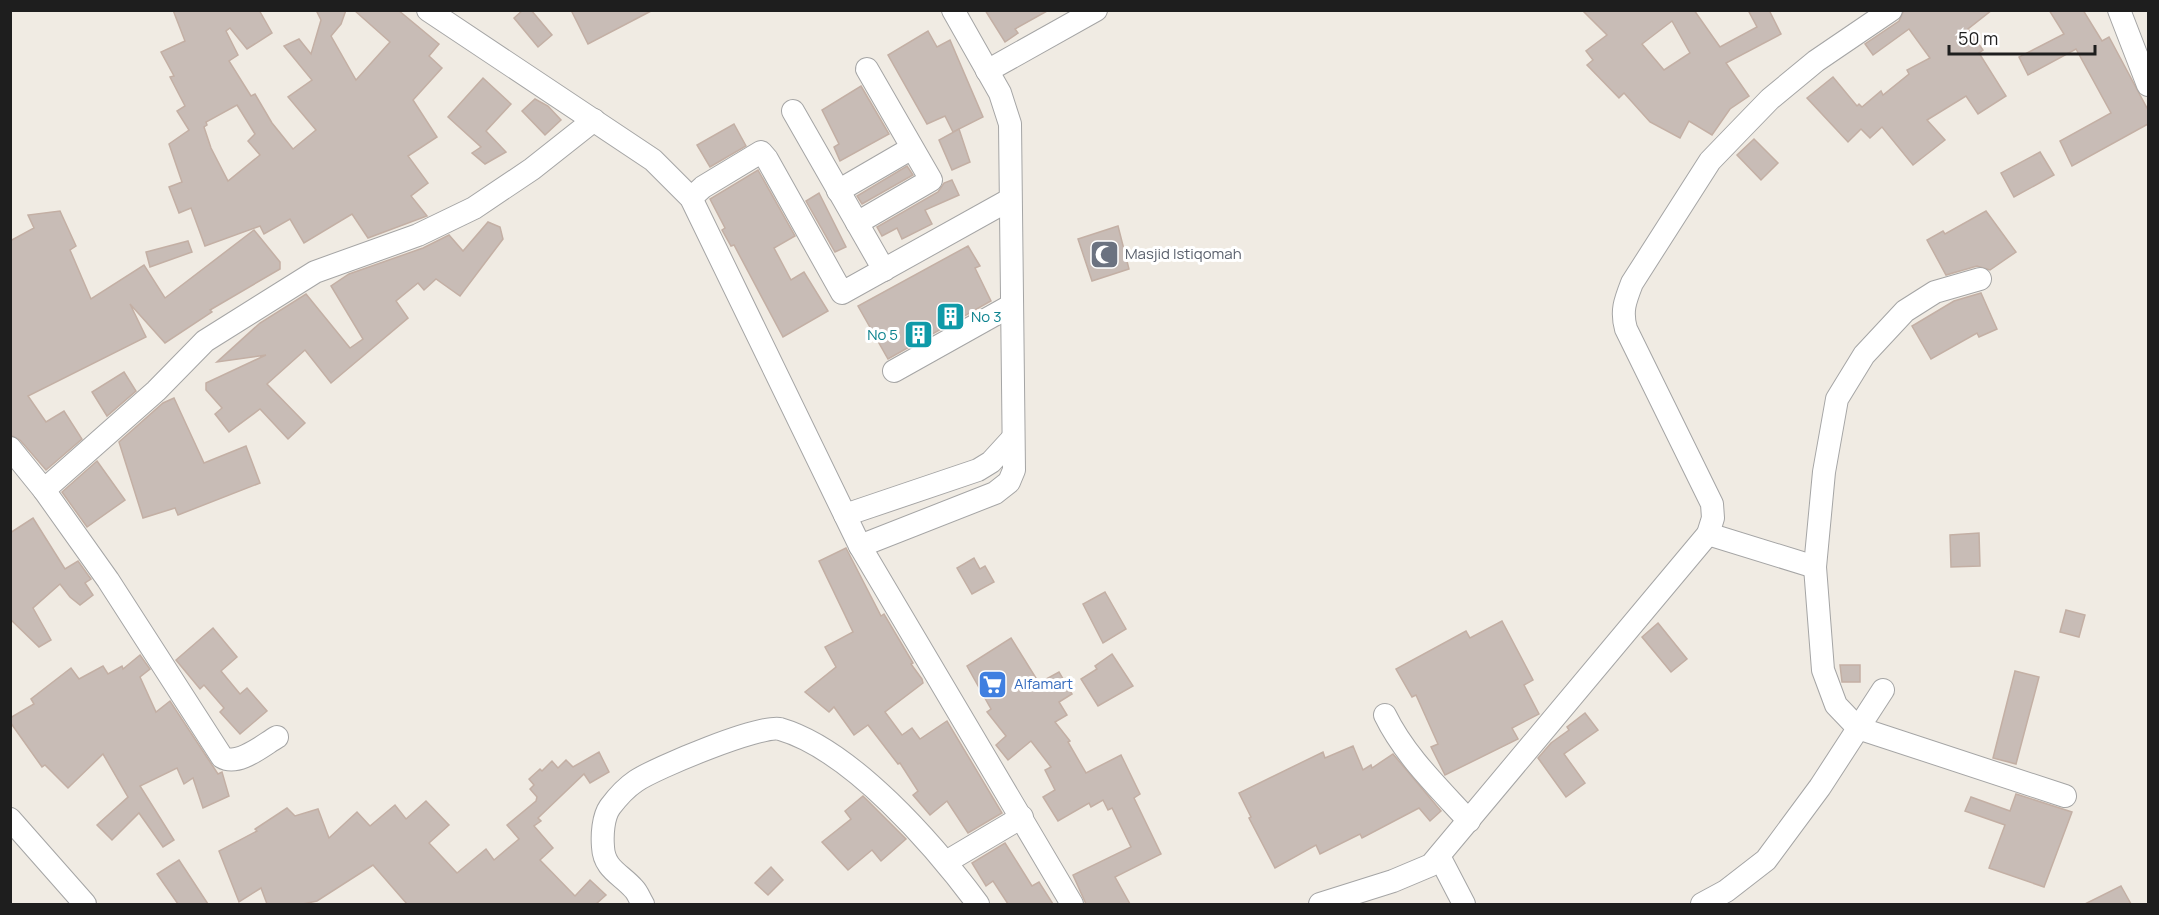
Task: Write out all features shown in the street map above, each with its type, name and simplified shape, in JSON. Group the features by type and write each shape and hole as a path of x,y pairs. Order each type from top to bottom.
{"street":[{"path":"429,10 653,160 691,198 861,546 1072,904"},
{"path":"861,546 1003,488 1009,482 1014,470 1009,200 1010,124 1005,105 953,10"},
{"path":"987,71 1096,10"},
{"path":"1320,904 1431,865 1708,534 1713,518 1712,504 1626,329 1622,315 1624,304 1632,284 1710,161 1770,99 1816,61 1890,10"},
{"path":"2119,10 2148,85"},
{"path":"857,223 931,180 867,69"},
{"path":"793,111 884,270"},
{"path":"44,490 84,456 103,435 156,391 205,341 315,272 418,235 474,208 532,169 594,120"},
{"path":"838,190 912,148"},
{"path":"691,198 704,187 761,152 842,293 1009,200"},
{"path":"1980,279 1935,292 1905,311 1864,355 1837,399 1824,471 1815,567 1823,670 1836,705 1858,728 2066,796"},
{"path":"894,371 1012,305"},
{"path":"845,515 978,470 991,462 1012,439"},
{"path":"10,448 44,490 108,580 222,758 228,761 237,760 277,737"},
{"path":"1708,534 1815,567"},
{"path":"1702,904 1726,891 1766,860 1820,787 1883,690"},
{"path":"1385,715 1395,736 1406,750 1469,821"},
{"path":"643,904 634,889 610,870 602,849 603,828 609,808 635,781 743,734 776,728 804,737 832,752 865,780 946,862 978,904"},
{"path":"946,862 1022,817"},
{"path":"10,819 86,904"},
{"path":"1440,856 1464,904"}],"building":[{"path":"173,10 259,10 272,33 247,49 230,28 226,31 238,55 229,61 251,96 255,94 272,123 293,149 316,130 288,97 312,80 284,46 299,39 311,54 321,20 316,10 346,10 341,24 331,36 356,80 390,42 354,10 398,10 439,44 429,56 442,68 413,100 437,137 408,156 428,183 411,196 427,216 368,238 352,214 304,243 290,219 264,234 260,226 205,246 191,208 179,213 169,187 182,182 169,144 189,130 177,111 185,106 170,77 174,76 161,52 185,41","holes":["237,105 255,134 248,141 260,155 228,181 211,148 204,127 207,125 206,122"]},
{"path":"523,10 531,10 552,35 538,47 514,18"},
{"path":"571,10 653,10 588,44"},
{"path":"985,10 1049,10 1015,29 1018,33 1005,42"},
{"path":"1582,10 1694,10 1720,47 1757,27 1748,10 1769,10 1781,34 1726,63 1749,96 1730,109 1712,135 1689,121 1680,138 1650,122 1624,93 1619,98 1587,65 1593,60 1586,51 1607,35","holes":["1672,21 1690,53 1664,70 1642,44"]},
{"path":"1904,10 1992,10 1968,29 1983,50 1979,53 2006,96 1978,114 1966,96 1927,120 1945,140 1913,165 1882,127 1870,138 1861,129 1848,142 1807,98 1833,77 1857,106 1859,104 1862,107 1881,91 1883,95 1909,74 1907,70 1930,58 1909,29 1873,55 1865,44 1899,21"},
{"path":"2049,10 2083,10 2102,41 2109,37 2148,110 2148,124 2072,166 2060,141 2111,113 2076,49 2028,75 2019,57 2064,34"},
{"path":"928,31 937,47 950,40 983,117 953,132 945,116 927,124 888,55"},
{"path":"483,78 511,104 486,131 506,152 485,164 472,153 481,147 448,117"},
{"path":"861,86 889,134 840,161 834,147 839,144 822,110"},
{"path":"535,99 548,106 561,120 545,135 522,111"},
{"path":"734,124 746,146 710,167 697,145"},
{"path":"959,129 970,162 952,170 939,140"},
{"path":"1754,139 1778,163 1761,180 1737,155"},
{"path":"2040,152 2054,175 2014,197 2001,173"},
{"path":"907,166 913,175 862,204 857,196"},
{"path":"758,170 795,236 774,248 791,280 804,272 828,311 783,337 734,245 731,246 722,230 725,228 710,199"},
{"path":"952,180 959,195 925,210 932,224 902,239 897,228 882,236 877,227 938,192 944,183"},
{"path":"819,193 846,247 835,252 806,201"},
{"path":"60,211 76,246 70,250 91,299 144,265 165,298 254,230 280,262 280,269 210,310 212,312 165,343 130,304 146,337 28,396 46,422 64,411 82,439 46,470 20,440 10,435 10,241 34,228 28,215"},
{"path":"1986,211 2016,252 1990,270 1977,266 1946,275 1927,240 1943,231 1945,234"},
{"path":"488,222 500,227 503,239 460,296 436,279 424,290 418,283 396,301 408,318 331,383 305,350 267,384 305,423 288,439 260,409 229,432 215,414 222,408 206,390 206,383 266,355 217,362 260,323 306,294 350,348 363,339 331,286 349,274 423,248 449,235 463,251"},
{"name":"Masjid Istiqomah","path":"1118,226 1129,269 1092,281 1078,239"},
{"path":"188,241 192,252 150,267 146,252"},
{"path":"968,246 980,266 975,268 991,301 888,359 858,306"},
{"path":"1981,293 1997,329 1979,337 1977,333 1931,359 1912,326 1954,301"},
{"path":"124,372 136,391 107,416 92,392"},
{"path":"174,398 204,463 246,446 260,483 178,515 175,508 143,518 119,442 163,403"},
{"path":"97,461 125,500 87,527 62,492"},
{"path":"33,518 65,569 78,561 91,579 85,583 93,595 80,605 60,584 33,608 51,640 39,647 10,619 10,533"},
{"path":"1979,533 1980,566 1951,567 1950,535"},
{"path":"846,548 881,616 884,614 923,683 885,712 902,735 912,728 920,739 947,721 1002,813 968,833 947,801 930,815 913,795 918,791 900,763 898,764 868,725 854,735 834,707 829,712 805,692 836,667 825,647 853,632 819,561"},
{"path":"974,558 980,569 985,566 994,582 972,594 957,568"},
{"path":"1105,592 1126,629 1103,643 1083,604"},
{"path":"2066,610 2085,615 2079,637 2060,632"},
{"path":"1502,621 1533,680 1524,685 1539,714 1512,728 1518,739 1445,775 1431,747 1438,744 1416,695 1412,697 1396,669 1466,631 1470,638"},
{"path":"1658,623 1687,659 1671,672 1642,637"},
{"path":"213,628 237,657 221,671 240,694 247,688 267,711 240,734 220,712 224,708 204,685 200,689 176,660"},
{"path":"1011,638 1039,683 1059,672 1072,694 1059,702 1067,715 1055,722 1070,741 1068,742 1086,773 1121,755 1140,794 1134,798 1161,854 1115,877 1130,904 1086,904 1073,875 1131,847 1112,808 1108,810 1103,800 1091,807 1089,803 1058,821 1043,797 1055,790 1045,770 1051,767 1031,741 1008,760 996,745 1006,736 987,712 991,709 967,666"},
{"path":"1112,654 1133,686 1098,706 1081,679 1097,669 1095,666"},
{"path":"140,655 150,669 140,677 156,712 170,701 218,774 222,772 229,796 203,808 193,778 184,784 177,768 140,786 174,840 163,847 139,813 112,840 97,825 128,797 103,754 68,788 45,765 42,767 10,722 10,718 34,704 31,699 71,668 79,679 103,666 108,674 122,666 123,669"},
{"path":"1840,665 1860,665 1860,682 1842,682"},
{"path":"2015,671 2039,677 2016,764 1993,758"},
{"path":"1585,713 1598,730 1564,754 1585,783 1566,797 1538,758 1551,743 1569,730 1567,727"},
{"path":"1353,746 1363,770 1371,765 1372,768 1393,754 1441,811 1430,821 1419,808 1362,838 1360,834 1320,854 1316,845 1275,868 1249,818 1251,817 1239,793 1323,752 1325,758"},
{"path":"599,752 609,772 590,783 584,774 538,818 541,821 534,826 553,848 540,860 575,896 590,880 606,895 596,904 407,904 373,865 317,901 303,904 267,904 261,888 239,902 219,851 257,831 255,829 287,808 295,816 318,809 329,838 357,812 370,826 395,805 406,819 426,801 449,825 429,843 457,873 486,849 494,860 519,839 507,825 536,801 537,797 530,789 534,785 529,779 540,769 542,771 552,761 558,768 566,760 573,767"},
{"path":"2016,794 2072,812 2044,887 1989,868 2005,825 1965,811 1971,797 2010,811"},
{"path":"863,796 906,839 881,861 872,850 848,870 822,842 851,819 845,811"},
{"path":"1005,843 1032,886 1039,882 1053,904 1008,904 993,881 986,886 972,863"},
{"path":"179,860 208,904 178,904 157,874"},
{"path":"771,867 783,880 768,895 755,883"},
{"path":"2121,886 2131,904 2085,904"}],"place":[{"name":"Masjid Istiqomah","path":"1104,254"},
{"name":"No 3","path":"950,317"},
{"name":"No 5","path":"919,335"},
{"name":"Alfamart","path":"993,684"}]}
